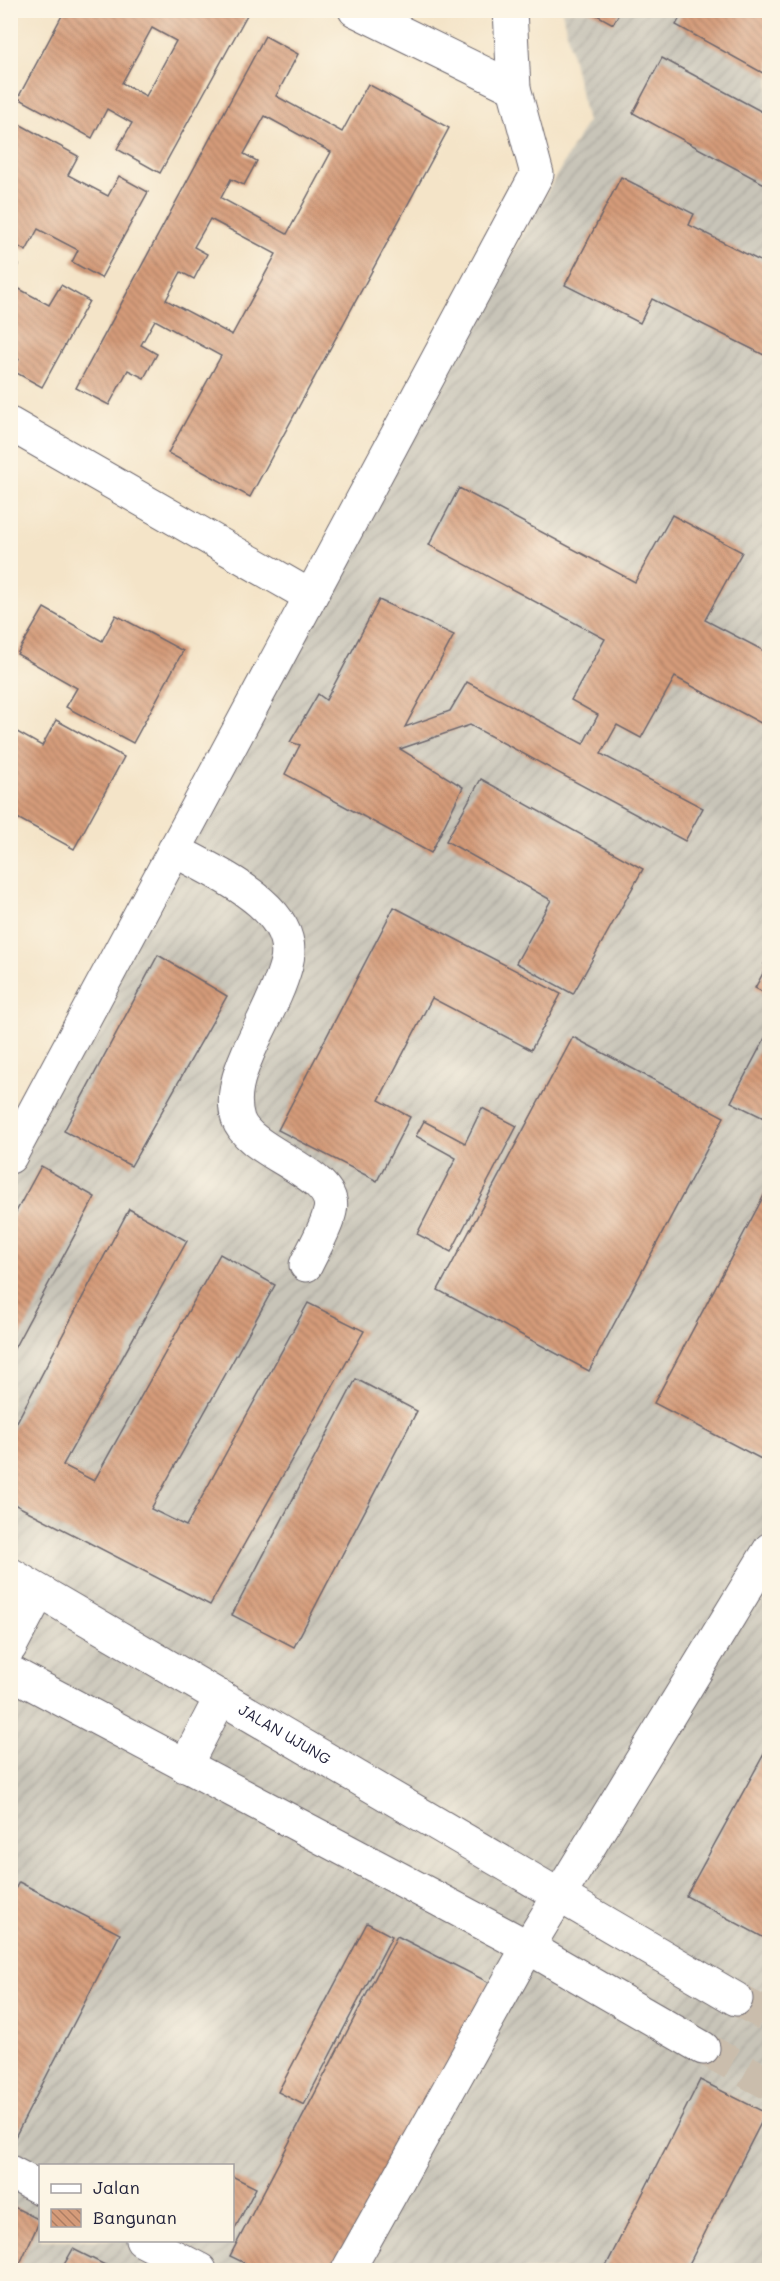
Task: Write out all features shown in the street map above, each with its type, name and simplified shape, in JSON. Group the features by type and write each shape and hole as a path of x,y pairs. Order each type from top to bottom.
{"street":[{"path":"355,10 514,88"},
{"path":"10,1157 537,174 514,88 510,10"},
{"path":"10,424 310,597"},
{"path":"174,850 255,897 276,918 287,939 286,964 241,1070 234,1097 238,1121 255,1142 314,1179 327,1194 331,1209 306,1265"},
{"path":"348,2271 528,1947 768,1555"},
{"name":"JALAN UJUNG","path":"10,1574 736,1999"},
{"path":"10,1647 39,1592"},
{"path":"10,1672 528,1947 703,2048"},
{"path":"185,1766 221,1697"},
{"path":"10,2172 39,2187"},
{"path":"144,2242 200,2271"}],"shaded area":[{"path":"562,11 769,11 769,2270 11,2270 11,1135 587,122"}],"building":[{"path":"65,10 182,10 191,15 193,10 248,13 160,173 117,149 132,123 107,109 92,138 18,98","holes":["152,28 176,41 146,96 122,83"]},
{"path":"588,10 621,10 613,24"},
{"path":"684,10 770,10 770,77 676,25"},
{"path":"265,36 298,54 276,96 342,132 368,84 449,128 250,497 168,453 221,356 155,320 141,345 157,354 144,378 128,370 109,405 76,388","holes":["265,116 331,152 287,234 221,198 231,179 244,185 257,161 244,154","210,219 276,254 232,335 166,300 181,272 194,279 207,254 194,247"]},
{"path":"662,58 770,116 770,187 633,113"},
{"path":"10,119 78,156 68,175 108,196 119,176 148,192 101,278 72,262 78,250 38,229 26,251 10,242"},
{"path":"621,177 694,214 689,225 770,266 770,358 652,299 640,323 565,285"},
{"path":"10,260 19,265 10,280"},
{"path":"10,284 49,305 61,285 89,301 42,387 13,371 19,359 10,354"},
{"path":"459,488 635,582 672,515 742,552 705,620 770,654 770,728 675,677 641,738 617,725 601,754 703,808 685,841 470,725 400,749 463,787 431,853 285,774 300,745 290,742 318,694 326,700 379,600 454,635 405,727 450,711 467,682 583,744 598,715 571,700 605,639 429,545"},
{"path":"44,608 102,641 116,615 183,651 133,743 66,707 77,688 17,654"},
{"path":"56,720 124,757 74,849 10,814 10,804 16,793 10,789 10,728 42,746"},
{"path":"481,779 643,869 573,994 516,963 551,900 446,841"},
{"path":"394,907 561,994 531,1050 432,998 379,1100 410,1117 377,1181 278,1130"},
{"path":"770,954 770,996 755,988 767,966 764,964"},
{"path":"158,955 227,996 131,1166 64,1131"},
{"path":"573,1037 724,1117 589,1371 438,1290"},
{"path":"765,1038 770,1040 770,1121 731,1102"},
{"path":"482,1108 517,1126 451,1252 417,1234 456,1158 416,1136 424,1121 465,1143"},
{"path":"41,1166 95,1197 10,1356 10,1223"},
{"path":"770,1184 770,1458 767,1462 654,1403"},
{"path":"129,1209 187,1241 63,1465 94,1481 220,1254 275,1285 151,1509 186,1526 308,1303 364,1331 210,1605 10,1502 10,1435"},
{"path":"356,1379 417,1411 294,1647 232,1615"},
{"path":"770,1743 770,1941 686,1896"},
{"path":"19,1882 120,1934 14,2139 10,2137 10,1898"},
{"path":"367,1923 392,1936 304,2105 278,2092"},
{"path":"397,1936 490,1983 340,2270 259,2270 230,2256"},
{"path":"700,2080 766,2113 686,2270 604,2270"},
{"path":"234,2177 256,2188 234,2230"},
{"path":"10,2205 39,2220 39,2222 17,2270 10,2270"},
{"path":"73,2249 115,2270 61,2270"}],"tunnel":[{"path":"736,1999 770,2017"},
{"path":"703,2048 770,2084"}]}
